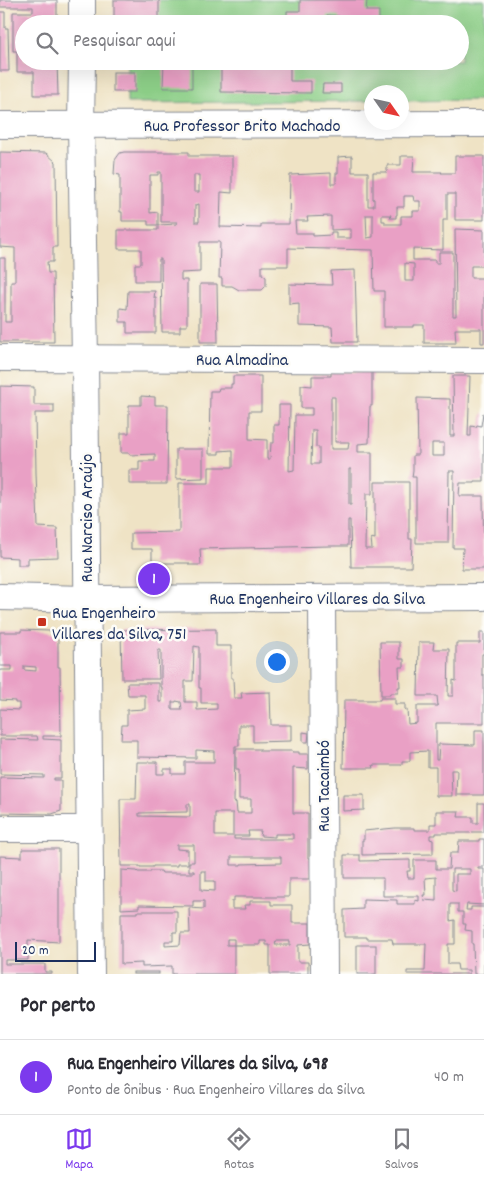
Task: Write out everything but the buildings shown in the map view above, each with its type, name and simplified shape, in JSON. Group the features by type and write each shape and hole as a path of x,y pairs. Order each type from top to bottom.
{"street":[{"path":"82,0 82,15"},
{"name":"Rua Narciso Araújo","path":"82,70 91,974"},
{"name":"Rua Professor Brito Machado","path":"0,125 484,124"},
{"name":"Rua Almadina","path":"0,358 484,360"},
{"name":"Rua Engenheiro Villares da Silva","path":"0,597 87,599 484,597"},
{"name":"Rua Tacaimbó","path":"322,598 324,974"},
{"path":"0,829 89,829"}],"green space":[{"path":"126,0 484,0 484,100 409,101 409,85 364,85 364,101 127,103 127,70 469,70 469,15 127,15"}],"place":[{"name":"Rua Engenheiro Villares da Silva, 698","path":"154,579"},
{"name":"Rua Engenheiro Villares da Silva, 751","path":"42,622"}]}
